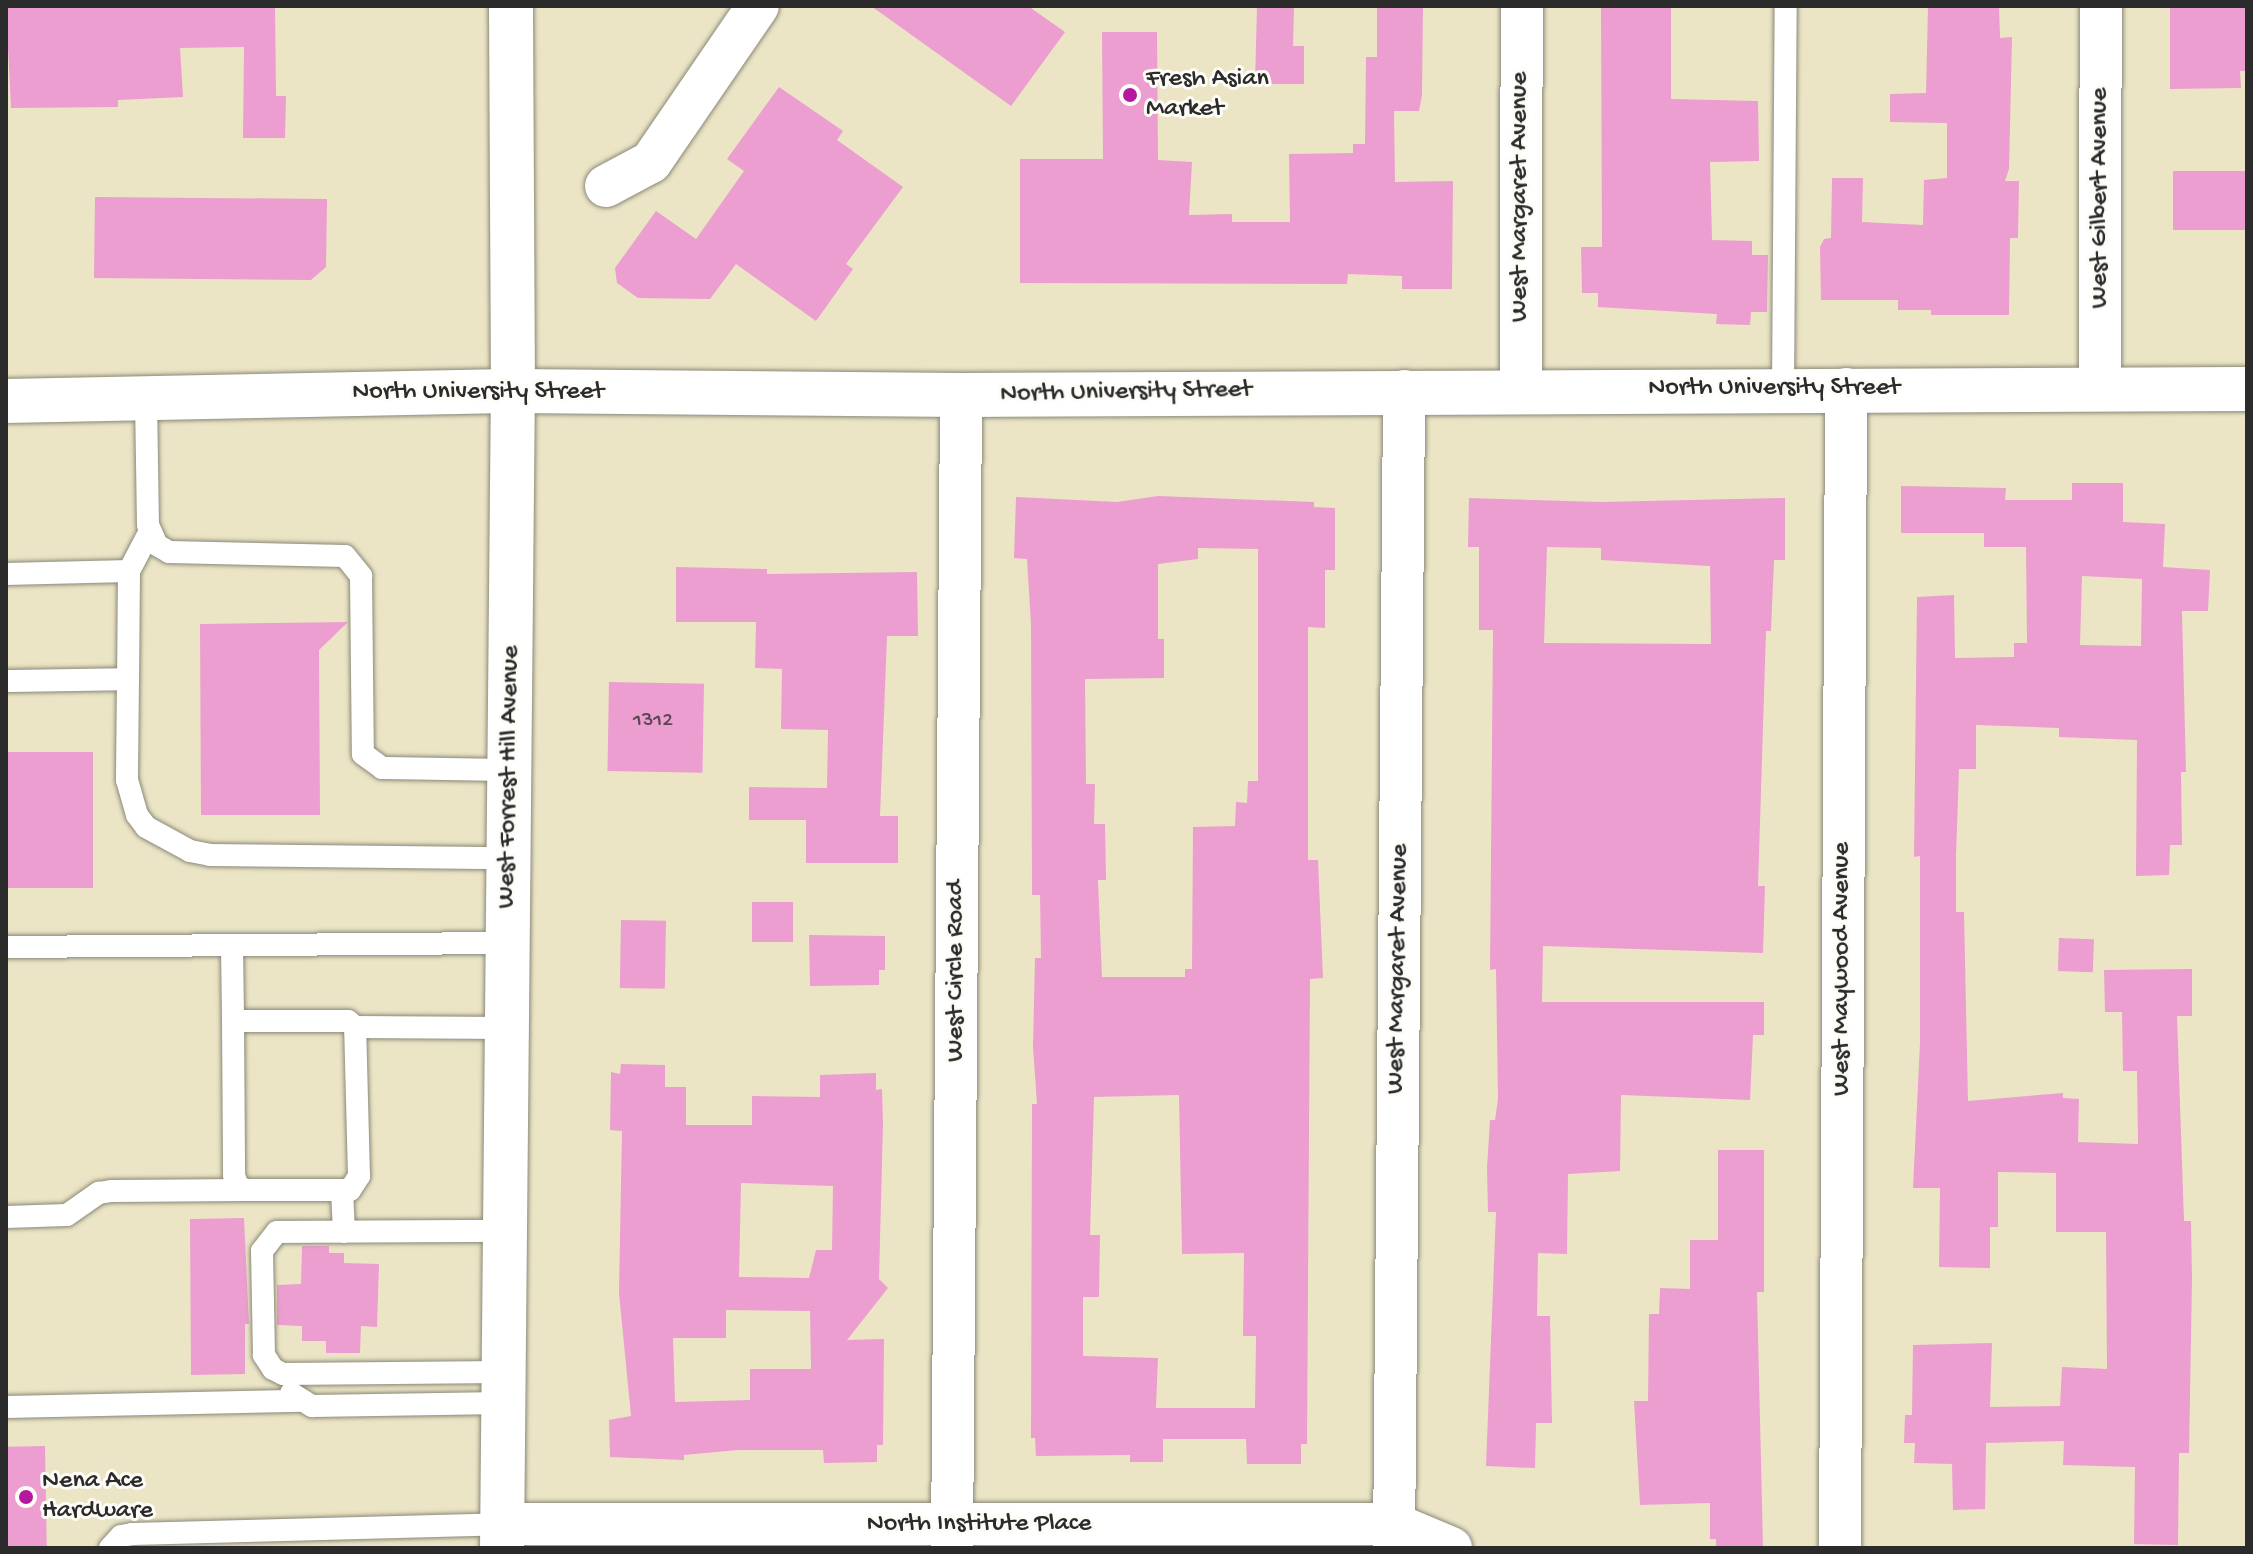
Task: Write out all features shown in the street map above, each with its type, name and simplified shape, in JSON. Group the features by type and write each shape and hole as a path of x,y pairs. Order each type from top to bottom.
{"main road":[{"name":"West Forrest Hill Avenue","path":"502,1536 513,391 511,6"},
{"name":"North University Street","path":"6,401 513,391 961,395 1521,389 2247,389"}],"street":[{"path":"606,186 651,162 758,6"},
{"name":"West Margaret Avenue","path":"1521,389 1522,6"},
{"name":"West Gilbert Avenue","path":"2100,390 2101,6"},
{"name":"West Maywood Avenue","path":"1840,1548 1846,389"},
{"name":"West Margaret Avenue","path":"1394,1536 1404,391"},
{"name":"West Circle Road","path":"952,1536 961,395"},
{"name":"North Institute Place","path":"502,1536 1394,1536 1451,1548"}],"lane":[{"path":"1783,389 1786,6"},
{"path":"146,398 149,533 129,571 127,780 137,815 146,827 190,851 210,855 509,858"},
{"path":"149,533 169,552 345,556 361,576 363,754 382,768 510,770"},
{"path":"6,574 129,571"},
{"path":"6,681 128,679"},
{"path":"6,947 508,943"},
{"path":"232,945 234,1175 245,1190"},
{"path":"233,1021 348,1021 355,1027 507,1028"},
{"path":"6,1217 67,1215 99,1193 112,1191 350,1190 359,1176 355,1027"},
{"path":"342,1190 344,1232"},
{"path":"503,1387 312,1406 301,1401 290,1392 283,1374 264,1355 262,1251 277,1232 505,1231"},
{"path":"283,1374 503,1387"},
{"path":"6,1407 301,1401"},
{"path":"110,1548 121,1536 132,1534 502,1536"}],"building":[{"path":"6,6 275,6 276,96 286,96 285,138 243,138 244,47 180,48 183,97 118,100 118,107 11,108"},
{"path":"871,6 1028,6 1065,32 1011,106"},
{"path":"1257,6 1294,6 1293,46 1304,46 1304,84 1255,84"},
{"path":"1377,6 1423,6 1422,95 1419,111 1394,111 1395,182 1453,181 1452,289 1402,289 1402,276 1348,274 1347,284 1020,283 1020,159 1103,159 1102,32 1157,32 1158,160 1192,162 1189,215 1232,214 1232,222 1290,222 1289,154 1353,153 1353,144 1365,144 1366,57 1377,57"},
{"path":"1601,6 1671,6 1671,99 1758,101 1759,161 1710,162 1712,240 1752,241 1752,255 1768,255 1767,312 1751,312 1750,325 1716,324 1717,314 1598,307 1598,293 1582,293 1581,247 1602,247"},
{"path":"1928,6 1999,6 2000,38 2012,37 2009,169 2005,181 2019,181 2018,238 2010,238 2009,315 1931,315 1931,310 1898,310 1898,300 1821,300 1820,247 1824,239 1831,238 1832,178 1863,178 1862,222 1923,225 1924,180 1947,178 1947,123 1890,122 1890,94 1926,93"},
{"path":"2170,6 2247,6 2247,71 2240,71 2241,88 2170,89"},
{"path":"779,87 843,131 837,140 903,187 846,264 853,269 816,321 736,264 710,299 638,298 617,283 615,268 656,211 696,239 744,171 727,159"},
{"path":"2173,171 2247,171 2247,230 2173,230"},
{"path":"95,197 327,199 326,267 311,280 94,278"},
{"path":"2072,483 2123,483 2123,522 2165,524 2163,567 2210,570 2208,611 2182,611 2186,772 2181,772 2182,845 2170,845 2169,875 2136,876 2137,740 2059,737 2059,728 1976,725 1976,769 1959,769 1956,856 1956,912 1964,912 1968,1101 2063,1093 2063,1098 2079,1099 2078,1142 2138,1144 2137,1071 2123,1071 2122,1012 2105,1012 2104,970 2192,969 2192,1016 2177,1016 2184,1221 2191,1221 2192,1279 2189,1453 2179,1453 2178,1545 2134,1544 2135,1467 2063,1465 2064,1441 1986,1443 1985,1509 1953,1510 1952,1464 1914,1463 1915,1443 1904,1443 1905,1415 1912,1415 1913,1345 1992,1343 1990,1407 2060,1406 2062,1367 2107,1369 2106,1232 2056,1232 2056,1173 1998,1172 1998,1227 1990,1227 1990,1268 1939,1267 1940,1188 1913,1188 1920,1043 1920,856 1914,857 1917,597 1954,595 1955,658 2014,657 2014,643 2027,643 2026,547 1984,547 1984,533 1901,533 1901,486 2006,488 2005,500 2072,500","holes":["2082,576 2142,579 2141,646 2080,645"]},
{"path":"1158,496 1314,502 1314,507 1335,508 1335,570 1325,570 1325,628 1308,627 1308,860 1318,860 1323,978 1310,979 1307,1444 1301,1444 1301,1464 1247,1464 1246,1439 1163,1439 1163,1462 1130,1462 1130,1455 1036,1456 1035,1438 1031,1438 1032,1104 1037,1104 1033,1047 1035,958 1041,958 1040,895 1032,895 1031,624 1027,559 1014,558 1016,497 1117,502","holes":["1198,548 1258,549 1258,781 1248,781 1247,803 1236,802 1235,826 1193,827 1192,969 1185,969 1185,977 1102,977 1098,880 1106,880 1105,824 1094,824 1095,784 1086,784 1085,679 1164,678 1164,639 1158,639 1158,564 1198,559","1179,1095 1182,1254 1244,1253 1243,1336 1256,1336 1255,1408 1156,1408 1158,1358 1083,1356 1083,1297 1099,1297 1100,1235 1090,1235 1094,1097"]},
{"path":"1469,498 1601,502 1785,498 1785,560 1774,560 1771,631 1766,631 1758,886 1765,886 1763,953 1543,946 1542,1002 1764,1002 1764,1035 1753,1035 1750,1100 1621,1095 1620,1171 1568,1174 1567,1254 1538,1253 1537,1316 1550,1316 1552,1423 1536,1423 1535,1468 1486,1466 1496,1212 1488,1212 1487,1168 1490,1120 1495,1120 1498,1099 1496,969 1490,970 1493,630 1479,630 1479,547 1468,547","holes":["1547,547 1601,548 1601,560 1710,566 1711,644 1544,643"]},
{"path":"676,567 767,569 767,574 917,572 918,636 887,636 880,816 898,816 898,863 806,863 806,820 749,820 749,787 827,788 828,730 781,729 782,669 755,668 756,622 676,622"},
{"path":"348,622 319,650 320,815 201,815 200,624"},
{"path":"609,682 704,684 702,773 607,771"},
{"path":"6,752 93,752 93,888 6,888"},
{"path":"752,902 793,902 793,942 752,942"},
{"path":"621,920 666,921 665,989 620,988"},
{"path":"809,935 885,936 885,970 879,970 879,985 810,986"},
{"path":"2059,938 2094,939 2093,972 2058,971"},
{"path":"621,1064 665,1065 665,1087 686,1087 686,1125 752,1125 752,1096 820,1097 820,1075 876,1073 876,1090 882,1089 883,1124 879,1279 888,1288 847,1340 884,1339 883,1445 877,1445 877,1462 824,1463 823,1450 738,1450 684,1455 684,1460 610,1457 609,1420 631,1416 619,1293 622,1131 610,1130 611,1072 620,1074","holes":["741,1183 833,1186 832,1250 816,1250 809,1278 739,1277","726,1310 810,1311 811,1369 750,1369 750,1400 675,1402 673,1338 726,1338"]},
{"path":"1718,1150 1764,1150 1764,1292 1757,1292 1763,1548 1716,1548 1716,1539 1710,1539 1710,1503 1640,1505 1634,1401 1648,1401 1649,1314 1659,1314 1660,1288 1690,1289 1690,1240 1718,1240"},
{"path":"244,1218 249,1324 245,1324 245,1374 191,1375 190,1219"},
{"path":"302,1246 329,1246 329,1253 344,1253 344,1263 379,1264 377,1327 361,1326 360,1353 326,1353 326,1341 302,1341 302,1326 277,1325 277,1285 301,1284"},
{"name":"Nena Ace Hardware","path":"45,1446 47,1548 8,1548 6,1447"}],"place":[{"name":"Fresh Asian Market","path":"1130,95"},
{"name":"Nena Ace Hardware","path":"26,1497"}]}
